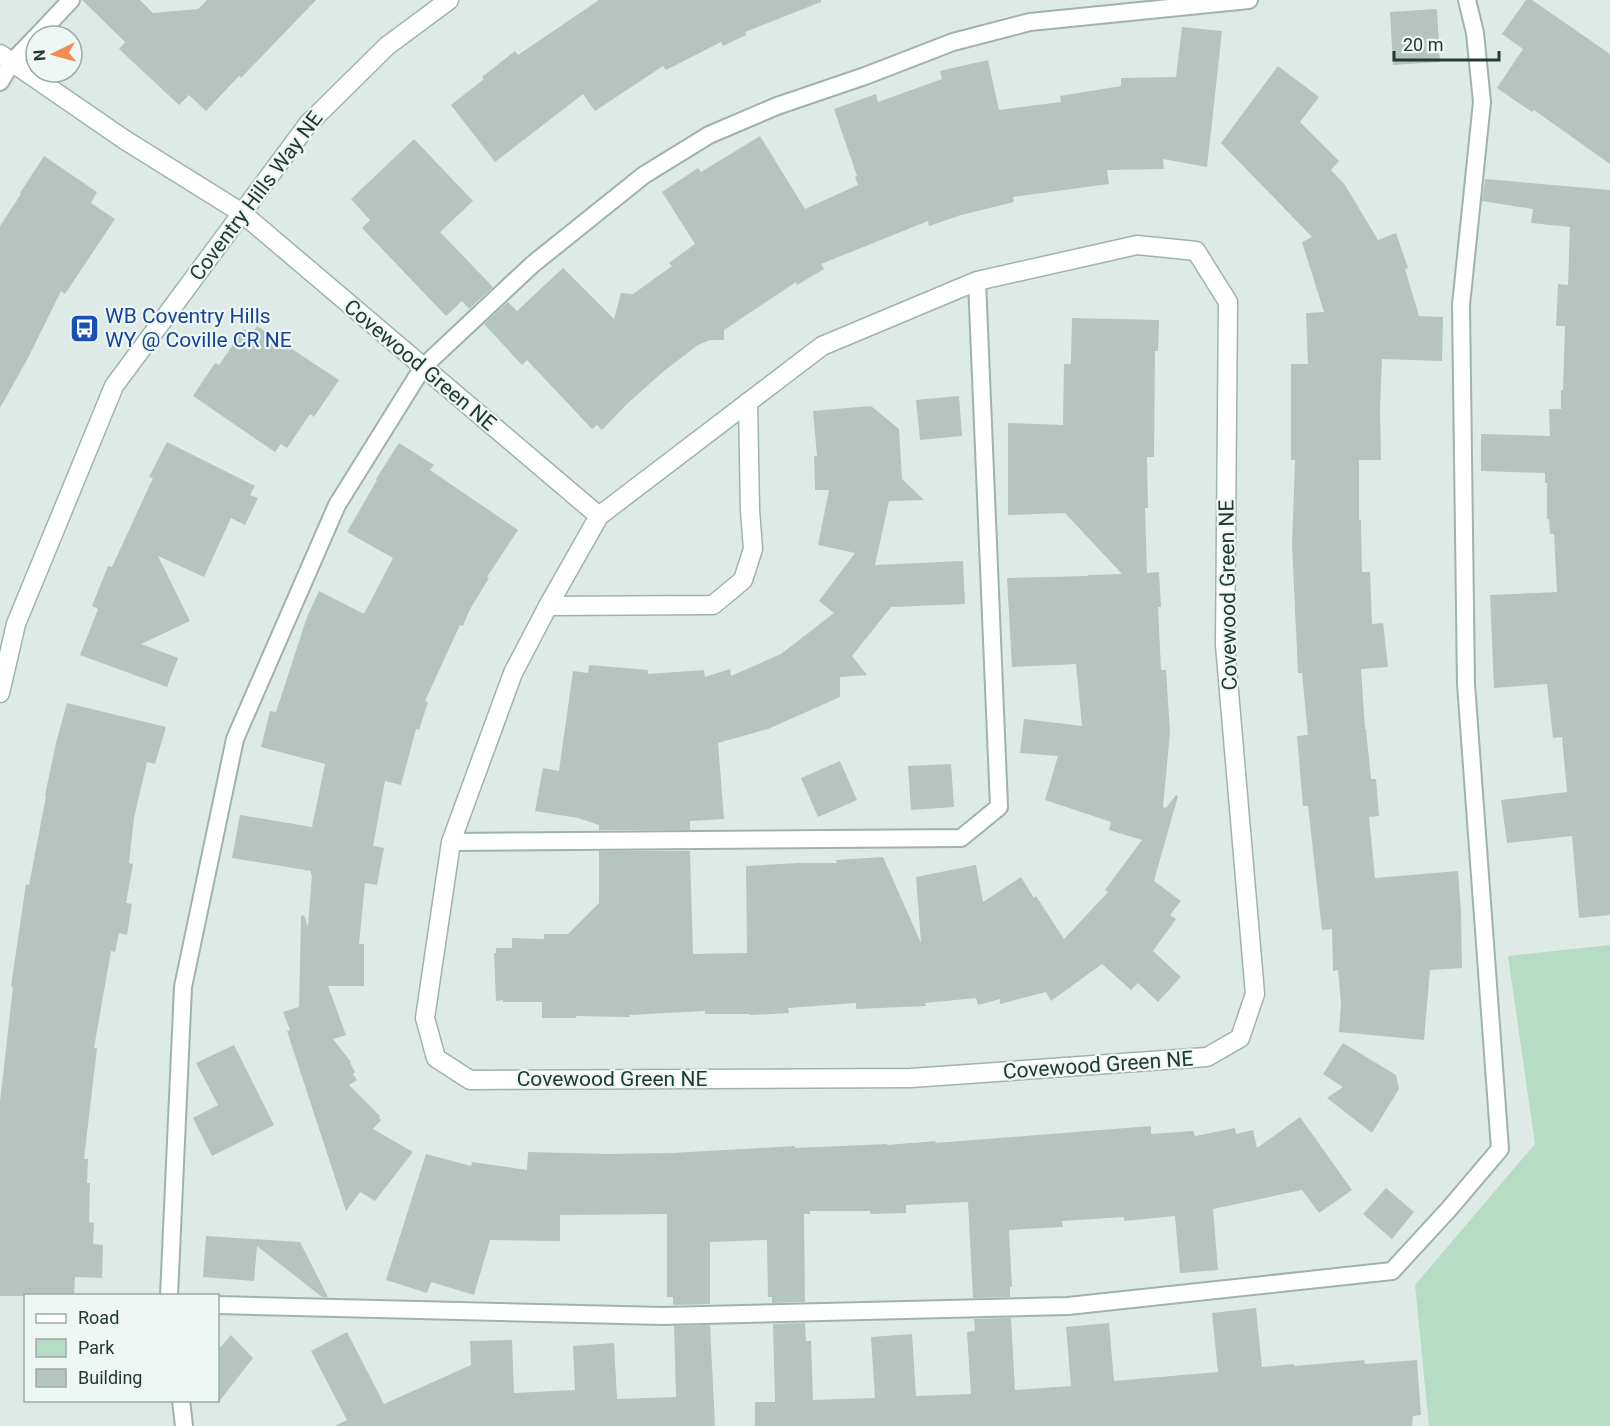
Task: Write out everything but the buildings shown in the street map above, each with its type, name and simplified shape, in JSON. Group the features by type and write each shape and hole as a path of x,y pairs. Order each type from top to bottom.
{"street":[{"name":"Coventry Hills Way NE","path":"0,693 16,624 114,386 308,124 387,46 449,0"},
{"name":"Covewood Green NE","path":"6,58 125,140 242,213 599,516"},
{"name":"Covewood Green NE","path":"1137,245 1196,251 1228,302 1225,645 1255,994 1239,1038 1207,1058 911,1078 470,1080 436,1058 425,1017 451,842 513,673 599,516 748,402 822,346 977,281 1137,245"},
{"path":"548,606 713,605 743,580 753,549 748,402"}],"lane":[{"path":"48,24 71,0"},
{"path":"169,1294 183,987 235,740 337,505 423,367 532,264 644,176 709,135 777,106 865,76 953,42 1030,22 1249,0"},
{"path":"219,1305 663,1316 1068,1306 1392,1271 1500,1149 1466,684 1461,305 1482,102 1475,33 1467,0"},
{"path":"0,82 6,58 24,45"},
{"path":"451,842 961,838 999,807 977,281"},
{"path":"181,1402 184,1426"}],"green space":[{"path":"1610,945 1610,1426 1429,1426 1415,1285 1535,1144 1508,956"}],"place":[{"name":"WB Coventry Hills WY @ Coville CR NE","path":"84,328"}]}
